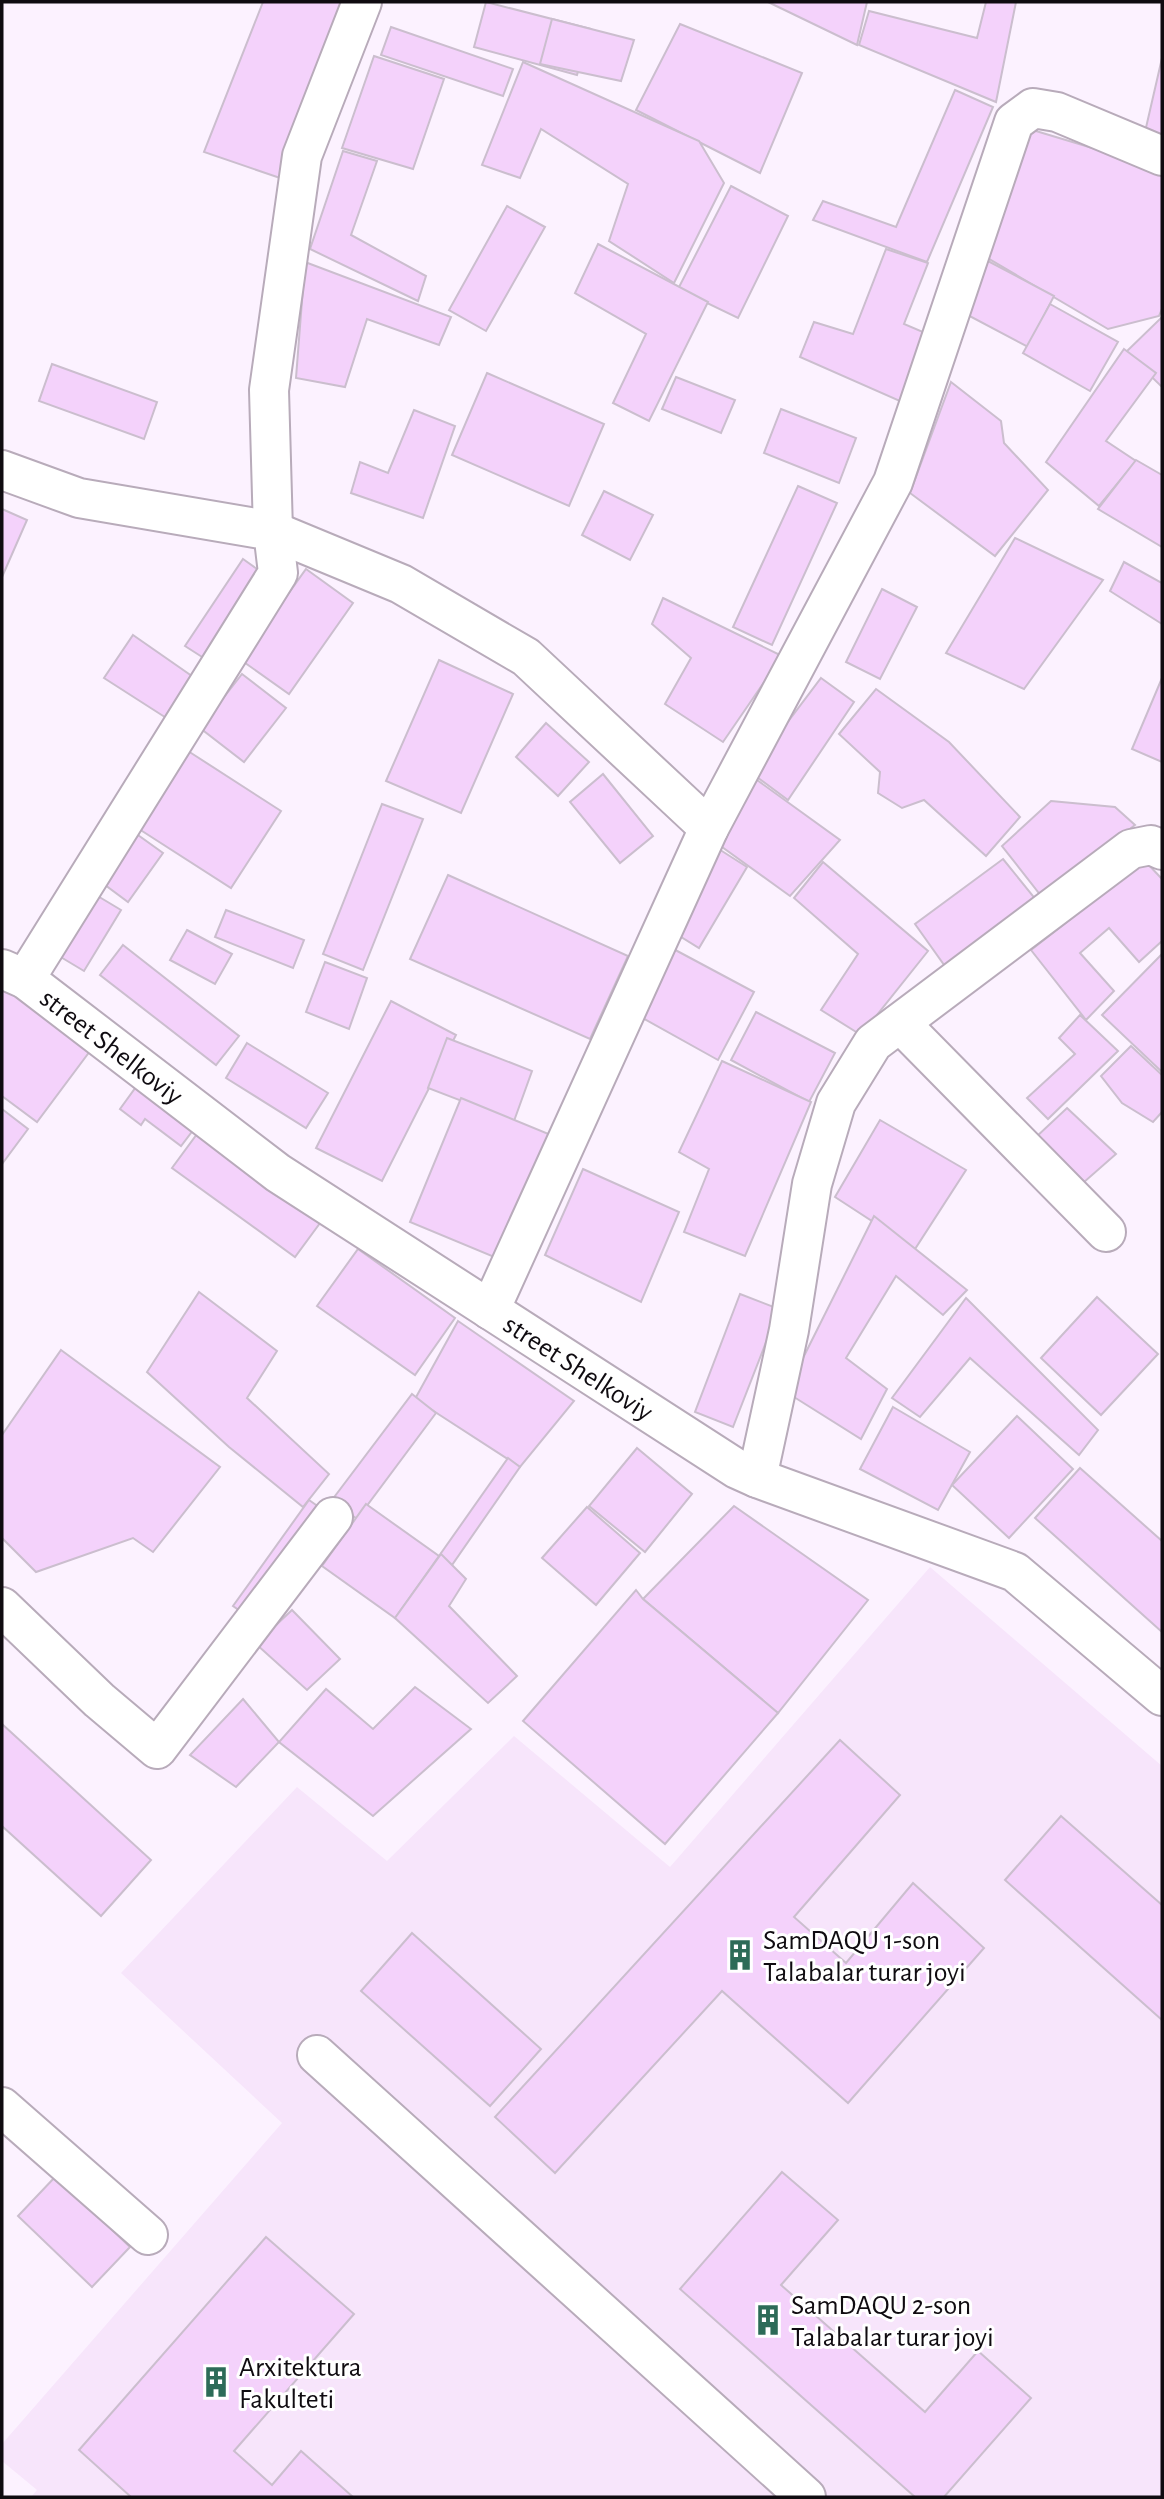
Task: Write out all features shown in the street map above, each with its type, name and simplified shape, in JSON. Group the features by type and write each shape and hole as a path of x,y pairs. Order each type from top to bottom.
{"street":[{"path":"13,974 278,573 273,531 269,390 302,156 362,2"},
{"path":"490,1310 709,828 893,482 1014,122 1033,108 1057,112 1162,156"},
{"path":"2,470 79,498 273,531 401,584 526,657 709,828"},
{"path":"757,1478 789,1330 812,1184 836,1103 873,1043 1131,849 1151,845 1162,850"},
{"name":"street Shelkoviy","path":"13,974 278,1173 737,1469 1015,1572 1162,1696"},
{"path":"901,1023 1106,1232"},
{"path":"2,1607 99,1700 158,1749 333,1517"},
{"path":"317,2055 806,2497"},
{"path":"2,2107 148,2235"}],"shaded area":[{"path":"930,1567 1162,1766 1162,2497 31,2497 37,2490 2,2461 2,2444 282,2123 121,1973 297,1787 387,1861 514,1736 670,1867"}],"building":[{"path":"263,2 345,2 280,178 204,152"},
{"path":"486,2 591,29 577,75 474,47"},
{"path":"768,2 867,2 857,45"},
{"path":"986,2 1016,2 996,102 859,45 869,11 977,38"},
{"path":"552,19 634,40 621,81 540,64"},
{"path":"680,24 802,73 760,173 636,110"},
{"path":"391,27 513,69 503,96 381,55"},
{"path":"374,56 444,79 413,169 342,148"},
{"path":"1162,58 1162,135 1145,132"},
{"path":"523,62 699,141 724,183 674,283 609,241 628,184 541,129 520,178 482,165"},
{"path":"955,90 993,107 927,262 813,220 823,201 896,227"},
{"path":"1026,128 1162,169 1162,309 1159,316 1108,329 979,253"},
{"path":"343,151 377,161 351,235 426,276 418,301 310,249"},
{"path":"731,186 788,216 738,318 678,289"},
{"path":"507,206 545,227 486,331 449,310"},
{"path":"598,244 708,302 649,421 613,403 646,334 575,293"},
{"path":"886,249 928,263 904,324 930,335 902,402 800,357 814,322 853,334"},
{"path":"988,261 1054,296 1028,347 962,312"},
{"path":"305,262 451,317 439,345 367,319 345,387 296,378"},
{"path":"1050,304 1118,342 1090,391 1023,353"},
{"path":"1162,317 1162,387 1126,352"},
{"path":"1124,349 1156,373 1106,441 1136,461 1099,506 1046,462"},
{"path":"52,364 157,402 144,439 39,401"},
{"path":"487,373 604,424 569,506 452,455"},
{"path":"676,377 735,400 721,433 662,409"},
{"path":"951,382 1001,421 1004,443 1048,490 995,556 910,493"},
{"path":"781,409 856,438 839,483 764,453"},
{"path":"414,410 455,426 423,518 351,493 360,462 388,473"},
{"path":"1136,460 1162,475 1162,547 1098,509"},
{"path":"798,486 837,503 772,645 733,627"},
{"path":"604,491 653,515 630,560 582,535"},
{"path":"2,509 27,520 2,577"},
{"path":"1015,538 1103,580 1024,689 946,653"},
{"path":"243,559 271,579 213,664 185,646"},
{"path":"1124,562 1162,583 1162,624 1110,591"},
{"path":"306,569 353,603 289,694 241,660"},
{"path":"882,589 917,607 880,679 846,662"},
{"path":"663,598 782,656 723,742 665,704 691,658 652,624"},
{"path":"133,635 199,681 171,721 104,678"},
{"path":"439,660 513,694 461,813 386,781"},
{"path":"242,674 286,708 244,762 200,728"},
{"path":"821,678 854,702 788,800 750,772"},
{"path":"1162,678 1162,762 1132,749"},
{"path":"876,689 949,742 1020,817 986,856 924,800 902,808 878,793 880,772 839,734"},
{"path":"546,723 589,762 558,796 516,757"},
{"path":"188,751 281,811 231,888 139,829"},
{"path":"603,774 653,836 620,863 570,802"},
{"path":"757,780 840,840 790,896 711,839"},
{"path":"1051,801 1115,807 1135,825 1042,897 1002,846"},
{"path":"382,804 423,819 363,970 323,954"},
{"path":"124,825 163,853 128,902 89,873"},
{"path":"714,846 747,867 699,948 665,927"},
{"path":"1003,859 1037,901 947,969 915,924"},
{"path":"1145,861 1162,879 1162,941 1139,962 1109,928 1080,953 1114,991 1086,1020 1031,950"},
{"path":"823,862 928,951 861,1035 821,1010 858,954 794,898"},
{"path":"448,875 628,956 590,1039 410,959"},
{"path":"86,889 121,910 84,971 49,950"},
{"path":"226,910 304,940 293,968 215,937"},
{"path":"187,930 232,954 215,984 170,960"},
{"path":"123,945 239,1036 216,1065 100,975"},
{"path":"666,945 754,992 718,1060 630,1011"},
{"path":"1162,954 1162,1072 1102,1015"},
{"path":"325,962 367,978 349,1029 306,1012"},
{"path":"2,972 96,1043 37,1122 2,1096"},
{"path":"391,1001 456,1035 382,1181 316,1148"},
{"path":"756,1012 835,1053 809,1102 731,1060"},
{"path":"1080,1015 1118,1051 1048,1119 1027,1098 1075,1054 1059,1038"},
{"path":"447,1038 532,1071 514,1121 428,1088"},
{"path":"247,1043 328,1093 306,1128 226,1078"},
{"path":"1131,1046 1162,1075 1162,1112 1153,1122 1122,1103 1101,1076"},
{"path":"722,1061 811,1102 745,1256 684,1232 709,1169 679,1152"},
{"path":"136,1087 194,1129 181,1146 145,1119 141,1125 120,1109"},
{"path":"461,1098 551,1135 499,1259 410,1222"},
{"path":"1067,1108 1116,1154 1083,1183 1035,1138"},
{"path":"2,1109 28,1129 2,1164"},
{"path":"880,1120 966,1170 915,1249 835,1197"},
{"path":"200,1130 323,1219 295,1257 172,1168"},
{"path":"583,1169 679,1212 641,1302 545,1255"},
{"path":"874,1216 967,1290 943,1315 896,1276 846,1358 887,1389 861,1439 786,1392"},
{"path":"358,1249 455,1318 415,1375 317,1306"},
{"path":"199,1292 277,1351 247,1398 329,1474 303,1507 229,1447 147,1372"},
{"path":"740,1294 779,1309 733,1427 695,1412"},
{"path":"1097,1297 1158,1354 1101,1415 1041,1358"},
{"path":"966,1298 1098,1430 1079,1455 970,1358 920,1417 892,1398"},
{"path":"458,1321 574,1401 520,1467 415,1399"},
{"path":"61,1350 220,1467 153,1552 133,1538 36,1572 2,1538 2,1435"},
{"path":"412,1394 436,1413 357,1519 332,1500"},
{"path":"893,1407 970,1452 938,1510 860,1469"},
{"path":"1017,1416 1073,1469 1009,1538 952,1485"},
{"path":"637,1448 692,1494 645,1552 589,1506"},
{"path":"508,1458 520,1467 452,1565 439,1556"},
{"path":"1080,1468 1162,1541 1162,1632 1035,1518"},
{"path":"309,1500 333,1517 257,1623 233,1606"},
{"path":"366,1504 439,1556 395,1618 322,1566"},
{"path":"734,1506 868,1600 778,1713 643,1599"},
{"path":"587,1507 640,1553 596,1605 542,1558"},
{"path":"441,1554 466,1579 449,1606 517,1676 488,1703 395,1618"},
{"path":"636,1590 643,1599 778,1713 665,1844 523,1721"},
{"path":"292,1610 340,1659 307,1690 256,1644"},
{"path":"415,1687 471,1729 373,1816 279,1742 326,1689 373,1729"},
{"path":"243,1699 279,1742 236,1787 190,1755"},
{"path":"2,1724 151,1860 101,1916 2,1826"},
{"name":"SamDAQU 1-son Talabalar turar joyi","path":"840,1740 900,1795 794,1917 846,1963 913,1883 984,1948 848,2103 722,1991 555,2173 495,2117"},
{"path":"1061,1816 1162,1905 1162,2020 1005,1880"},
{"path":"412,1933 541,2049 490,2106 361,1991"},
{"name":"SamDAQU 2-son Talabalar turar joyi","path":"782,2172 838,2220 781,2285 925,2412 978,2351 1031,2398 944,2497 915,2497 680,2289"},
{"path":"56,2176 130,2247 92,2287 18,2216"},
{"name":"Arxitektura Fakulteti","path":"266,2237 354,2314 234,2451 272,2485 301,2451 353,2497 131,2497 79,2450"}],"place":[{"name":"SamDAQU 1-son Talabalar turar joyi","path":"740,1955"},
{"name":"SamDAQU 2-son Talabalar turar joyi","path":"768,2320"},
{"name":"Arxitektura Fakulteti","path":"216,2382"}]}
